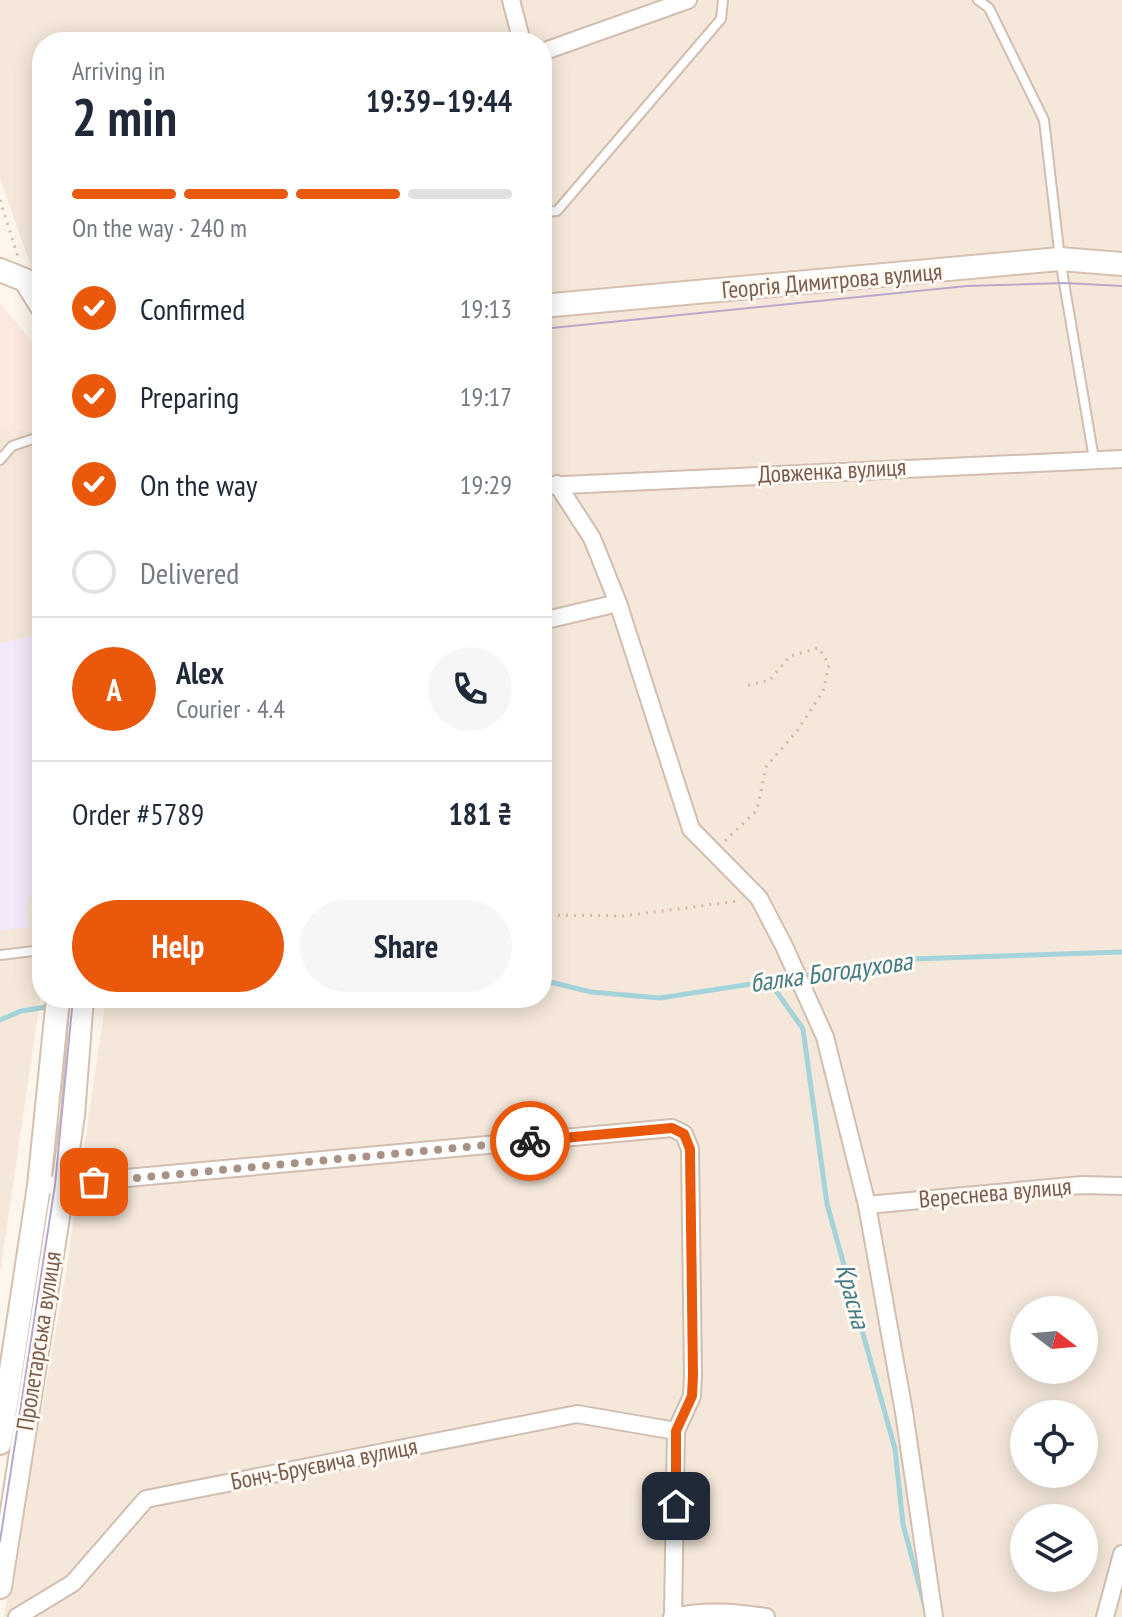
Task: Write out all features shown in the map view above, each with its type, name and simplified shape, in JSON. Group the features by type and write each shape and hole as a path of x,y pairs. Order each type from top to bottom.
{"main road":[{"name":"Георгія Димитрова вулиця","path":"552,305 1060,259 1122,264"},
{"path":"0,270 32,276"},
{"name":"Пролетарська вулиця","path":"0,1443 39,1186 57,1008"},
{"name":"Пролетарська вулиця","path":"0,1587 63,1185 81,1008"}],"street":[{"path":"511,0 519,32"},
{"path":"552,48 688,0"},
{"name":"Довженка вулиця","path":"552,482 1122,459"},
{"path":"552,488 592,538 618,603 691,829 759,898 825,1037 867,1205 904,1412 934,1617"},
{"path":"552,619 618,603"},
{"path":"39,1186 672,1128 684,1134 690,1149 692,1396 676,1431 673,1617 735,1612 766,1617"},
{"name":"Вереснева вулиця","path":"867,1205 1082,1185 1122,1186"},
{"name":"Бонч-Бруєвича вулиця","path":"17,1617 73,1583 146,1499 577,1414 676,1431"},
{"path":"1105,1617 1122,1554"}],"lane":[{"path":"552,211 557,211 721,19 723,0"},
{"path":"978,0 989,8 1044,120 1060,259 1094,459"},
{"path":"0,460 12,446 32,439"},
{"path":"0,955 32,951"}],"path":[{"path":"0,200 32,272"},
{"path":"714,852 757,810 766,767 797,731 823,691 829,665 819,648 790,656 770,680 746,686"},
{"path":"552,915 623,916 759,898"}],"shaded area":[{"path":"0,0 1122,0 1122,1617 4,1617 65,1279 105,1008 552,1008 552,32 32,32 32,269 0,178"},
{"path":"0,303 32,343 32,431 0,428"},
{"path":"0,306 32,352 32,1008 39,1008 0,1274"},
{"path":"32,636 32,892 25,911 30,927 0,931 0,644"}],"waterway":[{"name":"балка Богодухова","path":"552,982 591,992 660,998 912,959 1122,952"},
{"name":"Красна","path":"769,981 803,1029 827,1204 895,1449 903,1524 926,1611"},
{"name":"балка Богодухова","path":"0,1020 21,1011 40,1008"}],"tram line":[{"path":"552,328 967,286 1065,283 1122,286"},
{"path":"0,1541 55,1185 72,1008"}],"way so far":[{"path":"94,1182 530,1141"}],"route":[{"path":"530,1141 672,1128 684,1134 690,1149 693,1375 692,1396 676,1431 676,1506"}]}
